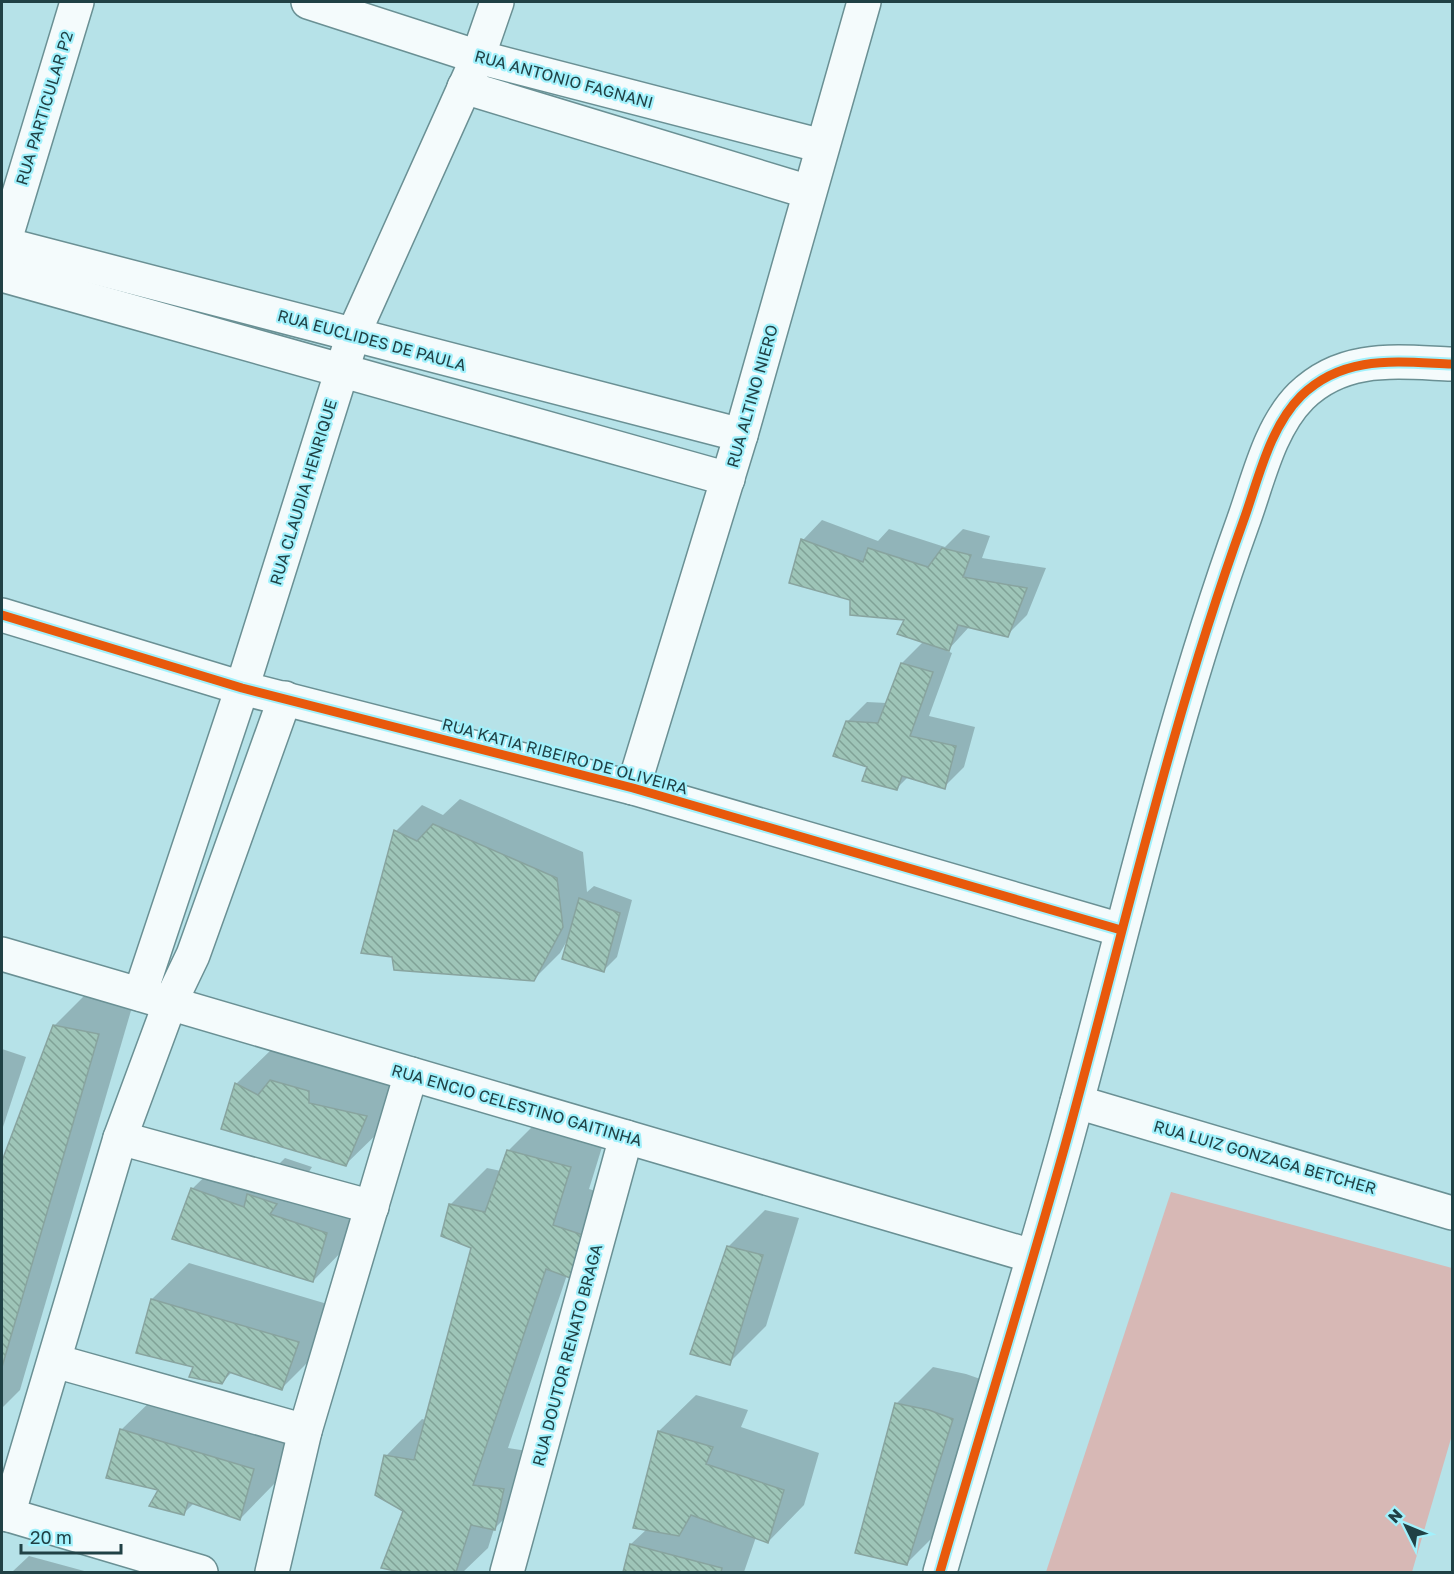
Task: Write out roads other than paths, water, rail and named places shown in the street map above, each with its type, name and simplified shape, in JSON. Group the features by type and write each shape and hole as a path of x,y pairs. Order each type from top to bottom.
{"street":[{"name":"RUA PARTICULAR P2","path":"2,256 76,2"},
{"name":"RUA ANTONIO FAGNANI","path":"309,2 478,57 822,146"},
{"name":"RUA CLAUDIA HENRIQUE","path":"154,999 242,688 340,370 353,335 478,57 497,2"},
{"name":"RUA ALTINO NIERO","path":"633,788 741,435 864,2"},
{"name":"RUA ANTONIO FAGNANI","path":"464,87 809,192"},
{"name":"RUA EUCLIDES DE PAULA","path":"2,256 353,335 741,435"},
{"path":"2,256 340,370 728,479"},
{"path":"940,1572 1077,1102 1121,930 1220,586 1278,428 1299,398 1324,376 1349,366 1381,361 1452,364"},
{"name":"RUA KATIA RIBEIRO DE OLIVEIRA","path":"2,615 242,688 633,788 1121,930"},
{"path":"201,1572 5,1514 55,1361 120,1138 154,999 193,955 285,698"},
{"name":"RUA ENCIO CELESTINO GAITINHA","path":"2,954 1032,1256"},
{"path":"272,1572 305,1431 411,1074"},
{"name":"RUA LUIZ GONZAGA BETCHER","path":"1077,1102 1452,1213"},
{"name":"RUA DOUTOR RENATO BRAGA","path":"507,1572 626,1137"},
{"path":"120,1138 372,1207"},
{"path":"55,1361 305,1431"}]}
